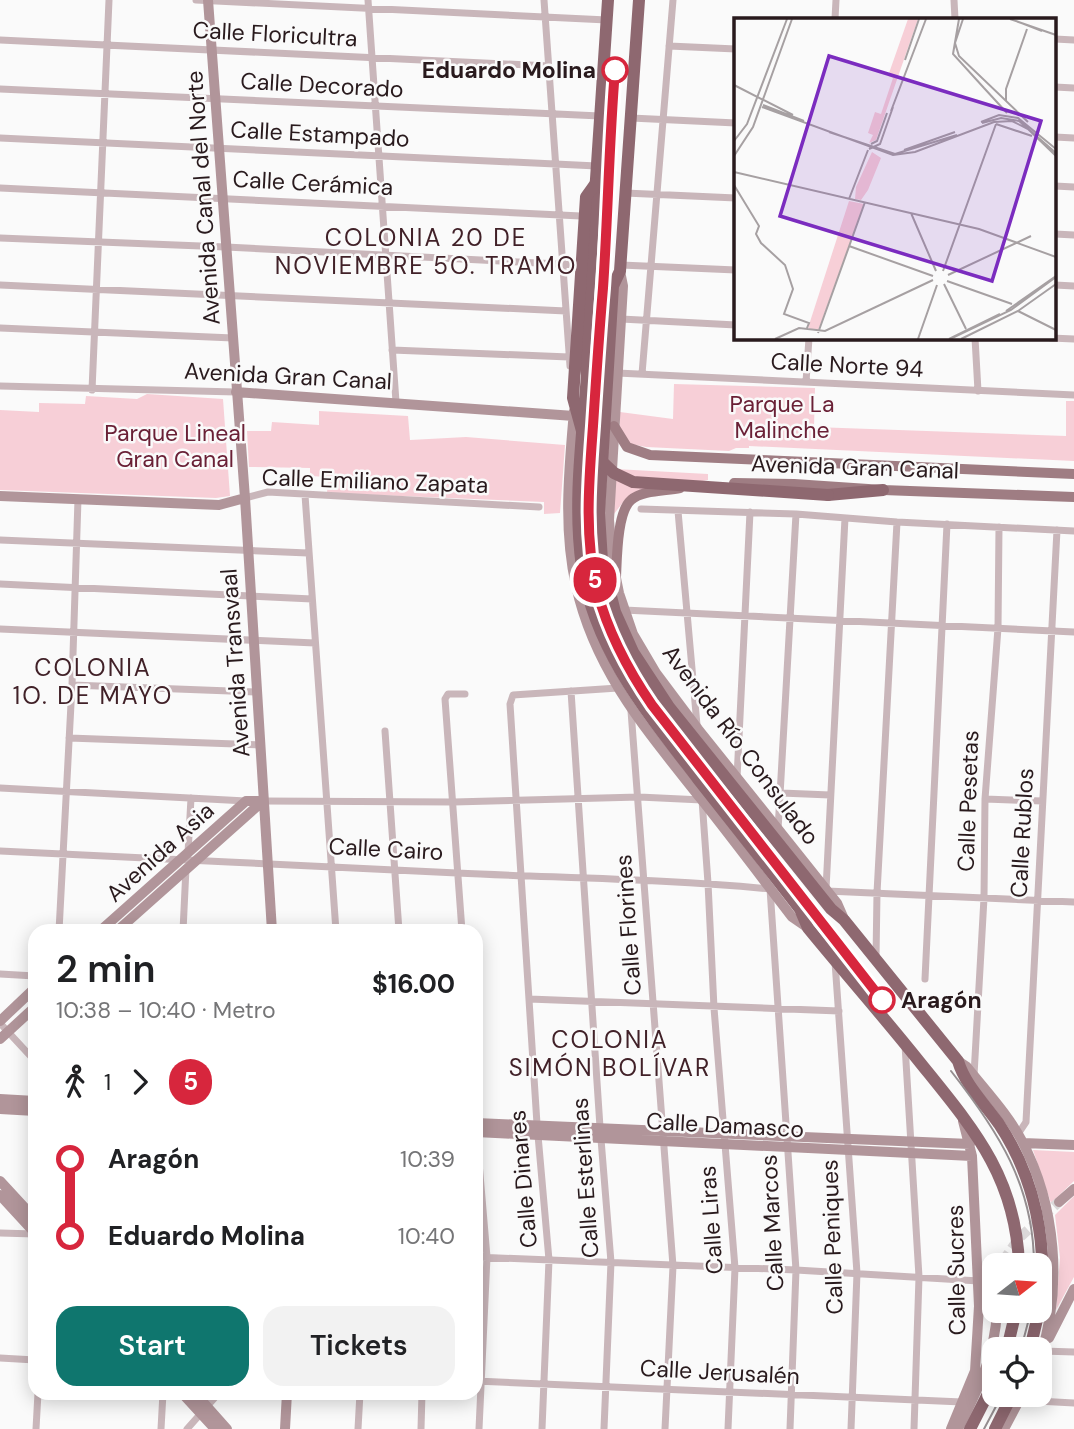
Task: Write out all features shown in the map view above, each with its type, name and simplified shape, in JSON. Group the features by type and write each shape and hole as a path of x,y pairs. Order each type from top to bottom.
{"highway":[{"path":"608,0 584,358 587,375 575,477 582,567 591,605 615,663 643,709 800,909 808,928 979,1137 998,1171 1016,1230 1018,1253"},
{"path":"639,0 620,268 613,286 607,447 599,513 602,561 615,612 633,652 654,686 690,736 831,909 844,919"},
{"path":"596,183 586,197 573,398 582,431 597,458 614,473 633,482 828,495 883,490"},
{"name":"Avenida Río Consulado","path":"844,919 957,1061"},
{"path":"957,1061 961,1073 1006,1135 1031,1190 1042,1253"},
{"path":"970,1429 982,1406"},
{"path":"995,1429 1011,1407"}],"main road":[{"name":"Avenida Canal del Norte","path":"208,0 236,392"},
{"path":"607,447 614,426 623,286 620,268"},
{"path":"577,445 574,416 577,376 584,358"},
{"name":"Avenida Gran Canal","path":"236,392 574,416"},
{"name":"Avenida Transvaal","path":"236,392 271,924"},
{"name":"Avenida Gran Canal","path":"614,426 627,447 649,455 1074,474"},
{"path":"575,477 569,534 576,587 590,631 618,688 631,711 792,917 808,928"},
{"name":"Avenida Río Consulado","path":"605,479 615,576 634,634 656,673 837,903 844,919"},
{"name":"Avenida Gran Canal","path":"615,576 623,513 630,500 700,485 794,484 1074,497"},
{"name":"Calle Emiliano Zapata","path":"0,496 219,505 245,498"},
{"path":"246,801 263,801"},
{"name":"Avenida Asia","path":"124,924 246,801"},
{"name":"Avenida Asia","path":"109,924 263,801"},
{"path":"0,1022 28,995"},
{"path":"4,1035 28,1013"},
{"name":"Avenida Río Consulado","path":"957,1061 967,1067 1020,1139 1042,1192 1052,1251 1051,1308 1042,1337"},
{"path":"0,1099 28,1101"},
{"name":"Calle Sucres","path":"951,1429 972,1380 977,1358 979,1281 972,1156 957,1108"},
{"path":"0,1109 28,1111"},
{"name":"Calle Damasco","path":"483,1128 600,1127 663,1135 911,1148 972,1156"},
{"name":"Calle Damasco","path":"538,1129 601,1138 663,1135"},
{"path":"1020,1139 1074,1145"},
{"name":"Calle Damasco","path":"911,1148 970,1144"},
{"path":"0,1181 28,1211"},
{"path":"1059,1202 1074,1189"},
{"path":"0,1195 28,1226"},
{"path":"1048,1337 1069,1308 1074,1289"},
{"path":"958,1429 987,1368 996,1323"},
{"path":"191,1400 227,1429"},
{"path":"199,1400 215,1429"},
{"path":"285,1429 287,1400"},
{"path":"1003,1429 1013,1407"}],"street":[{"path":"92,390 109,0"},
{"path":"195,0 368,4 545,18 607,20"},
{"path":"544,0 574,416"},
{"path":"642,374 673,0"},
{"path":"835,18 836,0"},
{"path":"954,0 955,18"},
{"path":"368,4 396,402"},
{"path":"1056,39 1074,40"},
{"name":"Calle Floricultra","path":"0,40 549,66"},
{"path":"669,46 734,49"},
{"path":"1056,87 1074,88"},
{"name":"Calle Decorado","path":"0,89 600,116"},
{"path":"631,118 734,123"},
{"path":"1056,137 1074,138"},
{"name":"Calle Estampado","path":"0,138 597,166"},
{"path":"1056,186 1074,187"},
{"name":"Calle Cerámica","path":"0,188 581,216"},
{"path":"625,193 734,198"},
{"path":"1056,234 1074,235"},
{"path":"0,238 579,265"},
{"path":"620,268 650,266 734,270"},
{"path":"0,285 389,305 566,311"},
{"path":"1056,285 1074,286"},
{"path":"621,319 734,325"},
{"path":"0,328 233,338"},
{"path":"1056,338 1074,339"},
{"path":"806,382 809,340"},
{"path":"975,340 978,391"},
{"path":"392,350 569,357"},
{"name":"Calle Norte 94","path":"617,373 1074,395"},
{"name":"Avenida Gran Canal","path":"0,386 236,392"},
{"name":"Calle Emiliano Zapata","path":"245,498 268,492 540,507"},
{"path":"304,495 336,924"},
{"path":"59,924 72,685 78,499"},
{"path":"641,509 796,514 1074,531"},
{"path":"678,511 685,612 698,729"},
{"path":"737,779 750,512"},
{"path":"778,830 796,514"},
{"path":"845,518 826,890 1074,902"},
{"path":"876,960 877,893 897,522"},
{"path":"925,979 947,524"},
{"name":"Calle Pesetas","path":"974,1076 984,898 985,799 998,628 999,527"},
{"name":"Calle Rublos","path":"1020,1139 1026,1122 1057,530"},
{"path":"0,540 308,553"},
{"path":"0,584 312,599"},
{"path":"625,610 1074,632"},
{"path":"0,629 315,643"},
{"path":"72,685 257,692"},
{"path":"571,691 618,688"},
{"name":"Calle Dinares","path":"542,1429 549,1260 510,704 513,695 571,691"},
{"name":"Calle Esterlinas","path":"571,691 611,1262 604,1429"},
{"path":"461,924 445,697 450,694 464,694"},
{"name":"Calle Florines","path":"631,711 673,1266 665,1429"},
{"path":"385,731 399,924"},
{"path":"69,738 260,745"},
{"path":"0,788 246,801"},
{"path":"780,793 830,795"},
{"path":"263,801 454,802 639,797 702,800"},
{"path":"183,924 191,798"},
{"path":"985,799 1042,801"},
{"name":"Calle Liras","path":"702,800 714,1008 735,1268 728,1429"},
{"name":"Calle Cairo","path":"0,851 457,873 583,876 770,889"},
{"name":"Calle Marcos","path":"770,889 796,1270 790,1429"},
{"name":"Calle Peniques","path":"835,961 857,1273 851,1429"},
{"path":"0,974 28,976"},
{"path":"529,999 839,1011"},
{"path":"0,1022 4,1035 28,1054"},
{"path":"905,1044 919,1277 914,1429"},
{"path":"483,1210 487,1257 483,1319"},
{"path":"0,1233 28,1234"},
{"path":"483,1257 979,1281"},
{"path":"1052,1352 1074,1352"},
{"path":"0,1358 28,1360"},
{"name":"Calle Jerusalén","path":"483,1381 962,1402"},
{"path":"36,1429 38,1400"},
{"path":"161,1429 163,1400"},
{"path":"187,1429 213,1400"},
{"path":"358,1429 360,1400"},
{"path":"421,1429 422,1400"},
{"path":"479,1400 479,1429"},
{"path":"1052,1401 1074,1403"}],"green space":[{"name":"Parque La Malinche","path":"674,384 815,388 814,427 1066,436 1066,401 1074,401 1074,461 749,446 729,451 646,447 620,442 620,412 673,419"},
{"name":"Parque Lineal Gran Canal","path":"147,394 223,399 230,496 216,498 0,490 0,410 39,412 39,403 85,404 86,396 137,399"},
{"name":"Parque Lineal Gran Canal","path":"319,411 408,416 410,440 466,437 565,445 560,513 544,514 544,502 327,493 328,477 310,476 310,468 249,467 247,431 271,431 272,422 319,425"},
{"path":"615,469 708,474 708,480 637,493 624,501 614,514"},
{"path":"1033,1150 1074,1152 1074,1181 1051,1203"},
{"path":"1074,1196 1074,1277 1056,1310 1060,1258 1055,1215"}],"tunnel":[{"path":"1009,1253 1019,1238 1059,1202"}],"railway":[{"path":"609,146 605,254 588,497 590,550 597,591 615,642 643,692 833,938"},
{"path":"951,1071 984,1116 1010,1161 1028,1210 1033,1253"},
{"path":"1024,1337 1028,1323"},
{"path":"984,1429 996,1407"}],"metro line":[{"name":"5","path":"615,70 588,497 590,550 597,591 615,642 652,705 882,1000"}],"place":[{"name":"Eduardo Molina","path":"615,70"},
{"name":"Aragón","path":"882,1000"}],"district":[{"name":"COLONIA 20 DE NOVIEMBRE 5O. TRAMO","path":"426,251"},
{"name":"COLONIA 1O. DE MAYO","path":"93,681"},
{"name":"COLONIA SIMÓN BOLÍVAR","path":"610,1053"}]}
